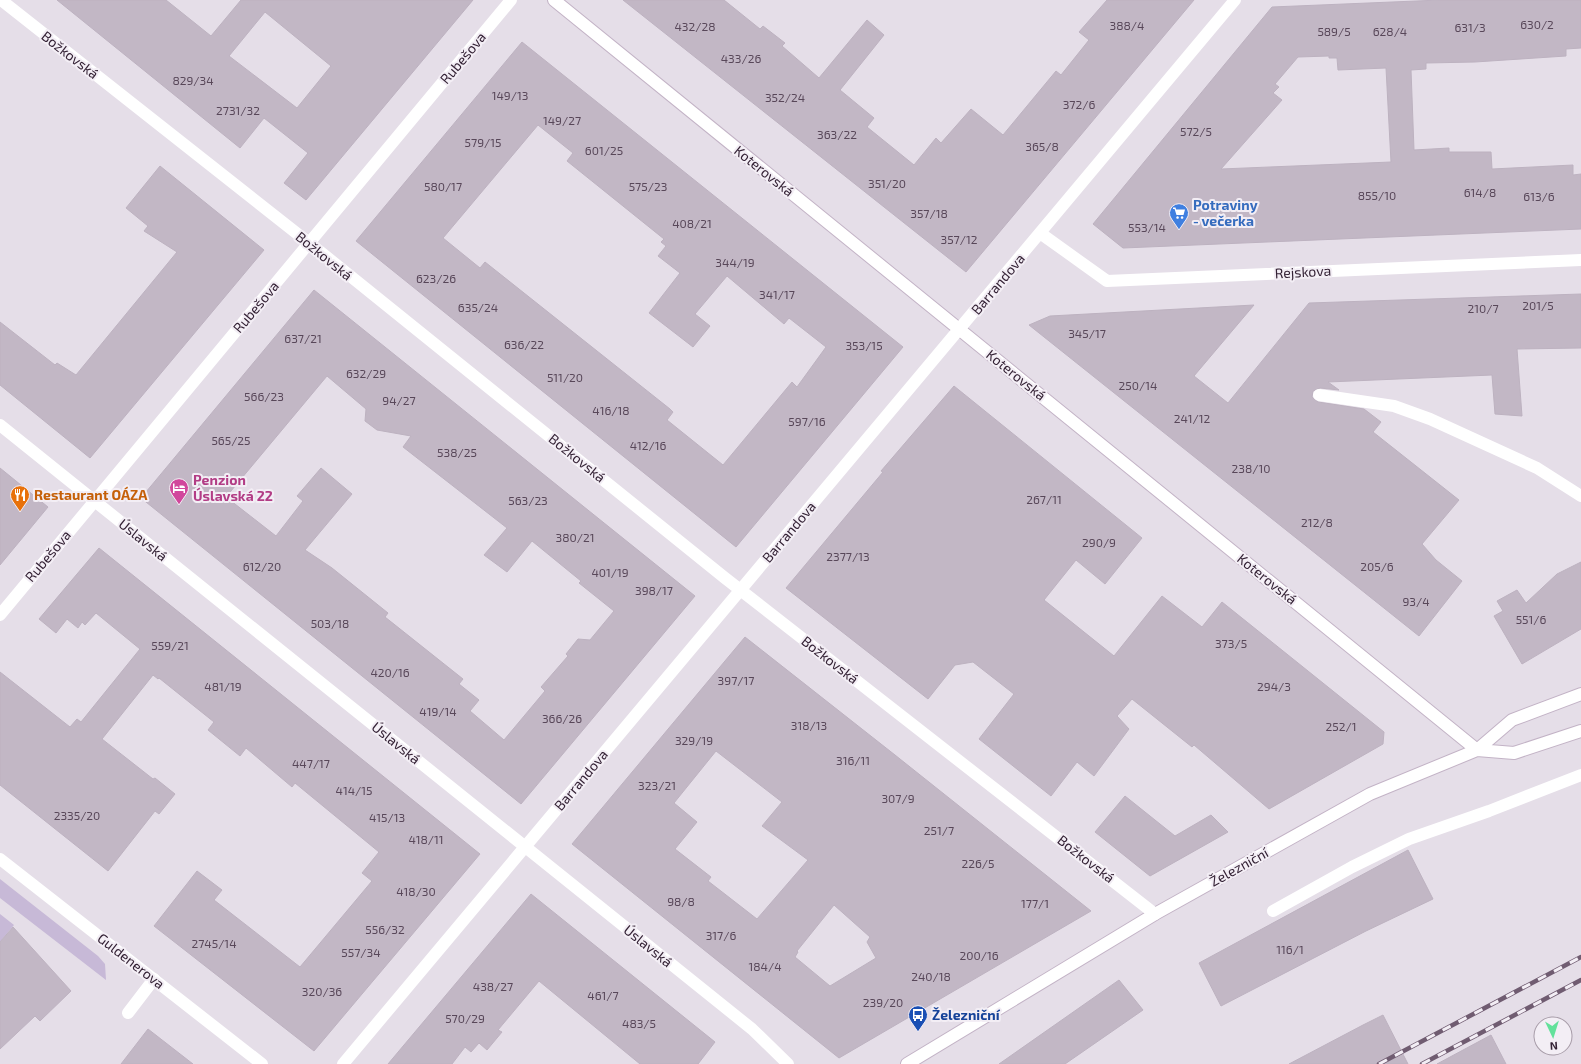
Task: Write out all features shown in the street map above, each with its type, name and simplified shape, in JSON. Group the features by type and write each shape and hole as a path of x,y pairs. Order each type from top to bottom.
{"street":[{"name":"Božkovská","path":"1,0 309,243 741,590 1155,914"},
{"name":"Rubešova","path":"0,615 511,0"},
{"name":"Koterovská","path":"554,0 1477,750"},
{"name":"Barrandova","path":"343,1064 1236,0"},
{"name":"Rejskova","path":"1040,233 1107,281 1581,260"},
{"path":"1319,395 1394,406 1430,419 1537,468 1581,496"},
{"name":"Úslavská","path":"0,425 752,1029 788,1064"},
{"name":"Železniční","path":"907,1064 1155,914 1370,794 1477,750 1512,720 1581,694"},
{"path":"1477,750 1514,753 1581,731"},
{"path":"1274,911 1352,867 1409,839 1489,812 1581,776"},
{"name":"Guldenerova","path":"0,859 262,1064"},
{"path":"128,1013 154,979"}],"shaded area":[{"path":"0,879 98,956 105,964 106,980 0,898"},
{"path":"0,914 14,925 0,942"}],"building":[{"path":"57,0 166,0 211,36 241,0 473,0 306,200 284,183 308,153 264,118 240,148","holes":["265,12 331,66 297,108 229,56"]},
{"path":"623,0 724,0 760,29 763,26 785,43 782,46 819,78 867,20 884,35 840,90 874,118 867,127 914,165 936,138 941,143 971,109 1003,135 1056,71 1061,75 1089,40 1079,32 1107,0 1194,0 966,272"},
{"path":"1440,0 1581,0 1581,48 1566,49 1566,56 1475,62 1426,63 1426,69 1411,70 1414,150 1449,148 1449,152 1491,152 1492,169 1573,165 1573,175 1581,174 1581,229 1123,248 1093,224 1272,7","holes":["1329,56 1329,58 1337,58 1338,70 1386,68 1391,162 1221,169 1282,100 1273,93 1279,87 1275,84 1298,57"]},
{"path":"522,42 903,347 736,547 356,241","holes":["538,125 573,153 567,161 664,239 661,242 666,246 658,256 680,273 649,313 693,347 710,326 695,314 727,276 784,324 789,318 826,347 797,387 792,382 723,465 667,420 673,412 670,409 485,262 480,268 443,238"]},
{"path":"160,166 264,250 90,458 0,385 0,322 55,365 57,363 76,375 177,252 144,231 148,226 126,208"},
{"path":"314,290 695,596 521,804 141,498","holes":["327,376 366,409 365,421 377,430 411,436 403,447 507,528 484,555 507,572 532,541 581,581 579,583 614,611 590,640 578,639 566,654 568,656 541,687 545,691 504,740 470,711 479,700 459,684 463,679 385,617 388,613 332,568 305,550 352,494 321,468 297,496 303,501 276,536 226,497"]},
{"path":"1581,294 1581,348 1517,349 1522,416 1495,414 1492,375 1328,382 1339,390 1320,388 1313,391 1312,397 1318,402 1364,409 1381,422 1373,432 1459,500 1422,544 1436,560 1462,581 1419,636 1029,325 1050,316 1254,305 1194,376 1228,403 1309,303"},
{"path":"954,386 1142,538 1105,584 1076,560 1044,600 1114,656 1162,596 1202,627 1222,602 1384,732 1383,744 1269,809 1194,745 1192,747 1132,699 1117,716 1129,729 1094,776 1077,762 1051,796 979,739 1014,694 973,662 955,665 928,699 786,588 883,472 881,471"},
{"path":"0,468 48,507 0,565"},
{"path":"99,548 480,854 314,1051 154,926 197,871 222,890 214,900 300,967 372,881 362,873 379,852 295,783 292,787 246,748 240,756 208,730 214,722 159,678 158,679 153,675 102,739 153,779 155,778 175,794 159,814 155,811 108,871 0,785 0,672 70,727 77,719 81,722 140,649 96,613 85,625 82,622 78,628 67,619 56,633 39,619"},
{"path":"1581,562 1581,629 1522,664 1494,616 1503,611 1497,601 1517,590 1526,603 1557,574"},
{"path":"745,637 1091,911 839,1058 572,844","holes":["716,751 782,802 762,826 808,860 757,919 708,881 711,877 675,849 697,822 674,803","834,905 870,937 867,942 876,958 830,986 795,957 798,952 797,951"]},
{"path":"1125,796 1175,836 1211,815 1228,832 1150,876 1095,832"},
{"path":"1408,850 1433,899 1366,931 1221,1006 1199,963"},
{"path":"531,894 715,1042 698,1064 640,1064 539,981 498,1030 502,1032 487,1050 479,1043 471,1052 465,1047 452,1064 388,1064"},
{"path":"13,927 71,991 40,1021 35,1016 0,1049 0,942"},
{"path":"1119,980 1143,1010 1065,1064 999,1064"},
{"path":"1383,1015 1408,1064 1289,1064 1363,1025"},
{"path":"148,1029 193,1064 121,1064"},
{"path":"1491,1035 1506,1064 1437,1064"}],"railway":[{"path":"1379,1064 1581,957"},
{"path":"1422,1064 1581,980"}],"place":[{"name":"Potraviny - večerka","path":"1179,230"},
{"name":"Penzion Úslavská 22","path":"179,505"},
{"name":"Restaurant OÁZA","path":"20,512"},
{"name":"Železniční","path":"918,1032"}]}
